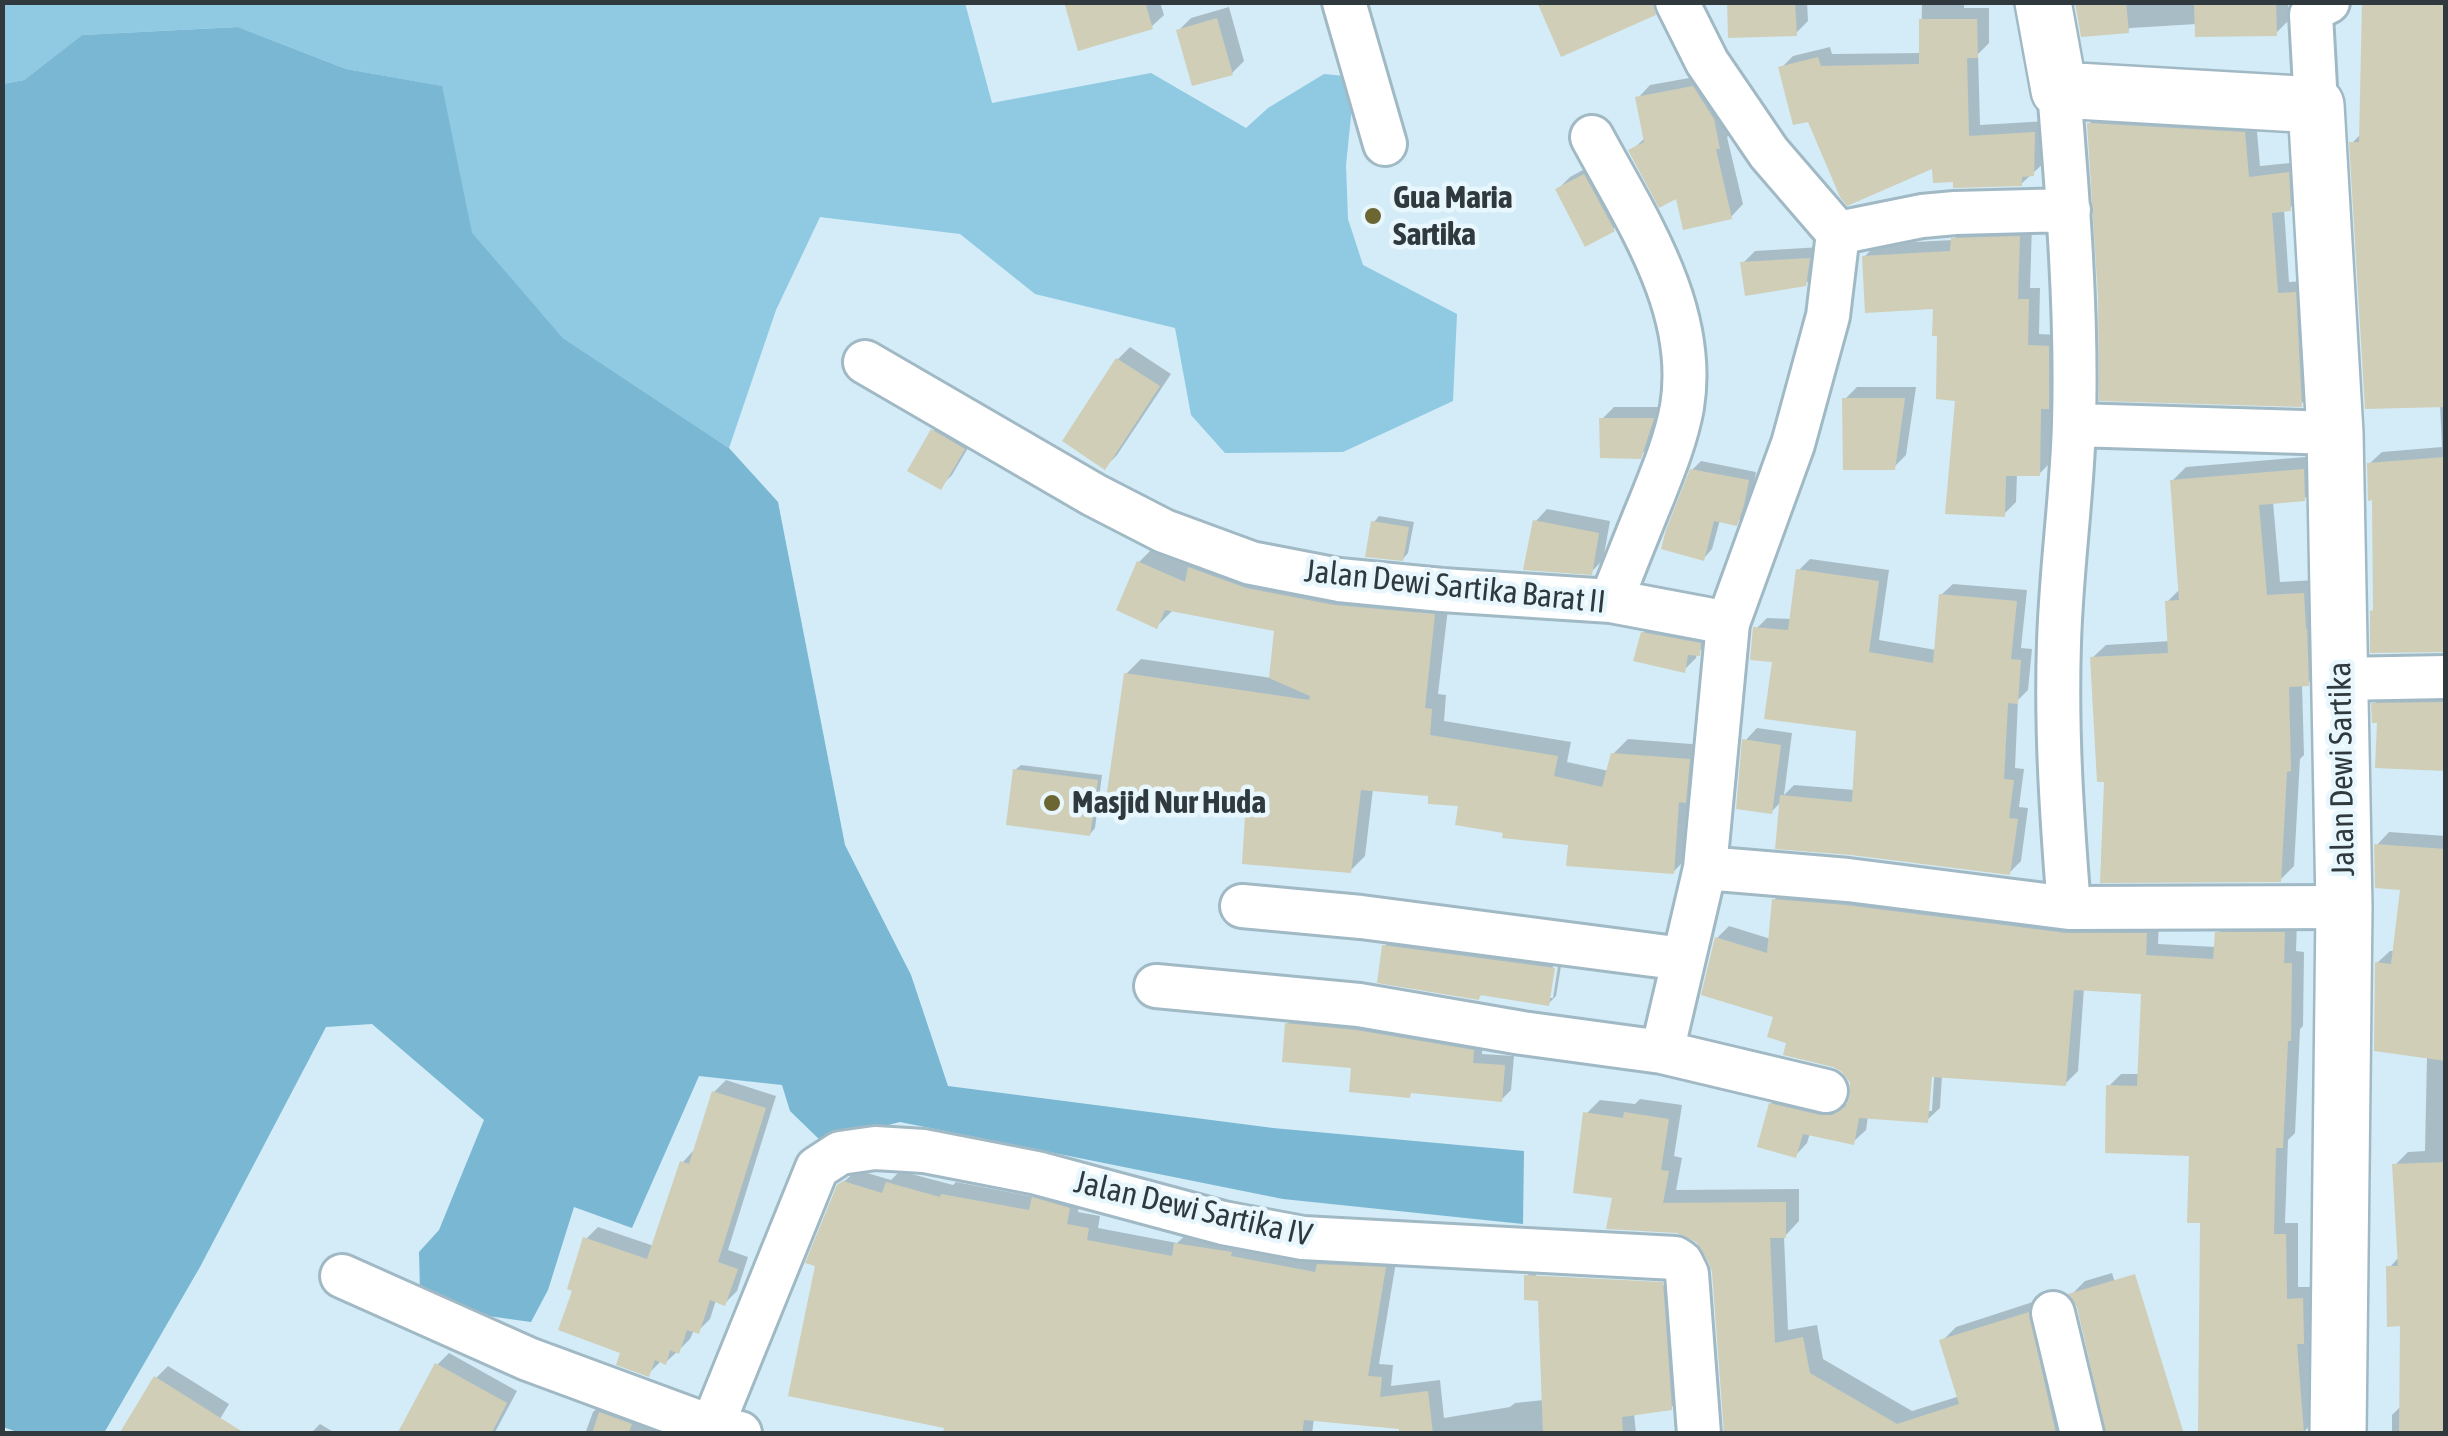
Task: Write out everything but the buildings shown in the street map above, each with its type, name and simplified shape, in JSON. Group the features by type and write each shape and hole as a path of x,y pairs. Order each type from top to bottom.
{"street":[{"path":"1344,2 1385,144"},
{"path":"1662,1052 1705,868 1728,622 1794,444 1828,316 1838,233 1769,153 1707,62 1678,2"},
{"path":"2043,2 2059,90 2074,326 2074,426 2058,678 2058,755 2069,908"},
{"name":"Jalan Dewi Sartika","path":"2323,5 2311,14 2311,28 2335,432 2340,680 2344,906 2338,1434"},
{"path":"2059,90 2316,105"},
{"path":"1592,136 1653,253 1675,306 1684,353 1682,404 1672,449 1611,601"},
{"path":"1838,233 1955,212 2069,210"},
{"name":"Jalan Dewi Sartika Barat II","path":"865,362 1094,496 1164,532 1251,562 1338,580 1611,601 1728,622"},
{"path":"2074,426 2335,432"},
{"path":"2340,680 2446,677"},
{"path":"1705,868 1848,880 2069,908 2344,906"},
{"path":"1242,906 1361,917 1683,959"},
{"path":"1156,986 1359,1005 1662,1052 1826,1091"},
{"name":"Jalan Dewi Sartika IV","path":"721,1431 817,1168 840,1153 875,1148 924,1150 1037,1173 1223,1222 1303,1238 1675,1258 1687,1274 1699,1434"},
{"path":"342,1276 528,1359 721,1431"},
{"path":"2053,1313 2082,1434"}],"shaded area":[{"path":"3,2 965,3 992,103 1151,73 1246,128 1268,108 1324,74 1355,77 1346,165 1348,219 1363,265 1457,314 1453,401 1343,452 1225,453 1191,415 1175,328 1035,294 960,234 820,217 776,310 729,448 563,338 471,233 441,86 346,69 238,27 82,35 24,80 3,84"},
{"path":"238,27 346,69 442,86 472,233 563,338 729,448 778,502 845,845 911,975 948,1086 1273,1128 1524,1151 1523,1224 1283,1199 900,1122 822,1142 790,1111 782,1085 699,1076 632,1228 574,1207 548,1290 531,1322 481,1315 420,1292 419,1252 439,1230 484,1120 372,1024 326,1027 200,1267 104,1433 20,1433 3,1427 3,84 24,80 82,35"}],"place":[{"name":"Gua Maria Sartika","path":"1373,216"},
{"name":"Masjid Nur Huda","path":"1052,803"}]}
